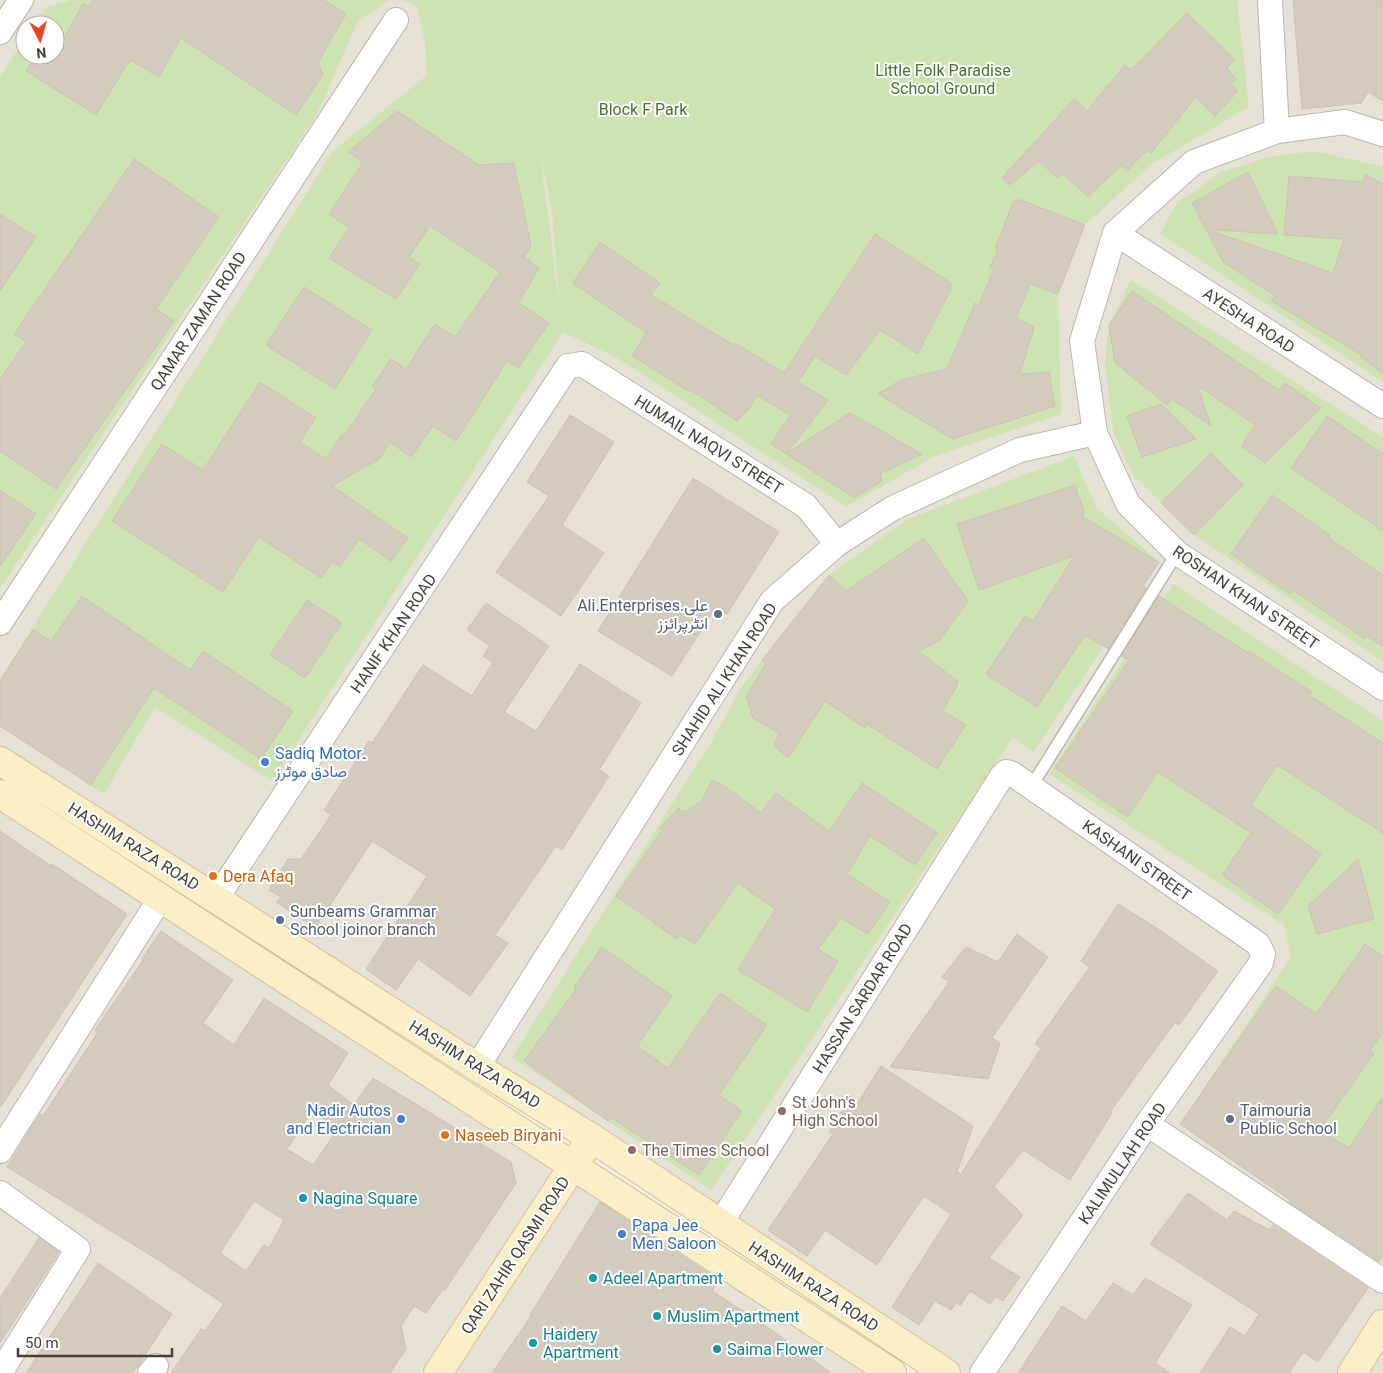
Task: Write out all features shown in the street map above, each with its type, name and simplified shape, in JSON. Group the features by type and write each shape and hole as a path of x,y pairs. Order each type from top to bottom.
{"street":[{"path":"0,32 21,0"},
{"path":"1270,0 1276,131"},
{"name":"QAMAR ZAMAN ROAD","path":"0,623 396,20"},
{"path":"1115,233 1194,162 1276,131 1345,122 1383,134"},
{"name":"AYESHA ROAD","path":"1115,233 1383,406"},
{"name":"ROSHAN KHAN STREET","path":"1115,233 1082,341 1095,434 1128,504 1177,553 1383,688"},
{"name":"HUMAIL NAQVI STREET","path":"568,366 582,364 806,506 837,544"},
{"name":"HANIF KHAN ROAD","path":"216,898 568,366"},
{"name":"SHAHID ALI KHAN ROAD","path":"477,1067 772,601 837,544 893,508 1020,450 1095,434"},
{"name":"HASHIM RAZA ROAD","path":"0,761 477,1067 592,1138 946,1373"},
{"name":"KASHANI STREET","path":"1006,772 1011,773 1258,944 1263,954"},
{"name":"HASSAN SARDAR ROAD","path":"720,1224 1006,772"},
{"name":"HASHIM RAZA ROAD","path":"0,794 892,1373"},
{"path":"0,1151 160,898"},
{"name":"KALIMULLAH ROAD","path":"982,1373 1147,1124 1261,963 1263,954"},
{"path":"1147,1124 1383,1281"},
{"name":"QARI ZAHIR QASMI ROAD","path":"438,1373 592,1138"},
{"path":"0,1193 78,1249 0,1373"},
{"path":"1352,1373 1383,1324"}],"lane":[{"path":"1031,787 1177,553"}],"shaded area":[{"path":"0,0 1383,0 1383,1373 951,1373 0,756"},
{"path":"0,795 882,1373 0,1373"}],"green space":[{"path":"72,0 389,0 358,21 317,114 0,588 0,76 15,54 15,65 65,65 65,15 41,15 46,7"},
{"path":"402,0 1237,0 1249,107 1152,164 1085,225 1058,294 1061,414 935,456 846,507 617,358 563,332 272,781 155,707 104,794 0,726 0,679 333,151 427,75 425,43 416,5","holes":["540,152 552,211 560,309"]},
{"path":"1313,151 1383,166 1383,382 1160,234 1177,203 1219,173 1268,157"},
{"path":"1131,280 1383,437 1383,661 1194,535 1133,475 1113,432 1105,362 1109,325"},
{"path":"1074,456 1096,507 1159,562 1034,752 1013,737 711,1190 512,1057 710,744 742,686 829,575 908,519"},
{"path":"1173,584 1383,721 1383,1265 1180,1124 1291,957 1284,925 1049,774"}],"building":[{"path":"93,0 324,0 346,14 318,62 323,75 296,115 181,38 159,77 130,60 96,115 26,71 30,65 65,65 65,36 83,4 89,6"},
{"path":"1293,0 1383,0 1383,101 1368,92 1361,103 1302,109"},
{"path":"1187,13 1234,59 1227,68 1236,79 1231,85 1238,91 1215,116 1196,97 1151,153 1147,150 1127,171 1122,165 1088,196 1063,174 1057,178 1039,161 1010,185 1002,178 1074,99 1087,111 1125,65 1131,70"},
{"path":"397,111 479,165 514,163 531,246 524,257 539,268 519,303 549,323 518,368 507,361 456,441 433,426 411,457 390,442 379,459 332,486 408,538 391,561 359,539 340,567 333,562 321,578 259,537 223,592 112,521 162,444 203,470 260,382 316,418 300,442 326,459 342,434 344,436 376,389 372,387 391,359 406,369 435,324 455,337 500,272 430,226 409,257 420,264 396,299 329,258 349,228 329,214 363,162 348,152"},
{"path":"134,159 219,217 156,309 174,321 56,489 0,451 0,379 26,342 14,334"},
{"path":"1248,172 1278,234 1217,230 1217,233 1333,273 1344,239 1284,235 1289,176 1363,182 1365,175 1383,183 1383,373 1360,357 1362,355 1271,301 1275,296 1223,262 1192,203"},
{"path":"1014,200 1021,200 1085,225 1058,294 1030,284 1016,318 1034,327 1020,374 1049,372 1055,406 953,439 878,394 901,380 947,369 975,303 979,305 994,269 990,267 998,249 995,248"},
{"path":"0,214 36,237 0,291"},
{"path":"875,234 951,283 951,289 918,354 880,330 846,375 815,356 798,382 828,400 787,453 850,413 922,454 880,474 882,481 854,498 771,444 790,415 757,395 749,409 737,421 691,390 690,392 632,356 646,333 573,283 600,242 660,283 651,295 784,373"},
{"path":"304,287 372,330 335,389 266,345"},
{"path":"1132,291 1279,390 1285,383 1321,408 1265,463 1241,446 1255,425 1197,385 1211,426 1172,399 1167,405 1115,363 1109,325"},
{"path":"1161,404 1196,439 1142,457 1127,416"},
{"path":"570,415 614,442 562,525 604,553 561,616 496,572 549,496 527,482"},
{"path":"1327,416 1383,454 1383,531 1291,468"},
{"path":"1211,453 1243,485 1194,535 1161,503"},
{"path":"693,478 779,532 727,614 716,607 672,676 598,631"},
{"path":"1075,485 1084,510 1083,517 1159,562 1143,586 1146,588 1109,649 1085,635 1037,707 986,674 1025,616 1033,621 1074,556 979,590 957,524"},
{"path":"0,490 36,514 0,566"},
{"path":"1272,495 1330,535 1329,538 1383,575 1383,646 1367,636 1365,639 1293,590 1290,594 1231,554"},
{"path":"924,538 968,601 939,641 918,651 959,682 943,711 966,725 937,769 867,724 865,728 825,701 788,758 774,746 779,733 753,718 746,697 766,663 762,660 829,575 846,591"},
{"path":"82,596 190,670 203,651 293,711 261,759 154,688 91,785 0,726 0,681 33,630 51,641"},
{"path":"1159,596 1312,692 1309,695 1383,743 1383,833 1277,765 1251,805 1321,854 1278,914 1222,875 1251,833 1158,772 1128,817 1055,768 1129,660 1121,656"},
{"path":"307,600 342,623 305,678 270,655"},
{"path":"486,603 549,646 504,712 536,731 580,664 641,703 599,770 609,776 562,850 556,846 495,935 508,943 470,996 418,959 396,990 366,969 427,876 372,841 315,928 276,902 281,897 269,890 288,859 301,859 331,815 324,810 369,741 372,743 423,665 472,696 493,662 483,656 490,646 467,630"},
{"path":"712,780 724,786 761,813 776,793 829,831 862,783 937,833 915,865 870,836 847,874 890,902 868,934 841,918 818,949 838,961 807,1012 738,970 775,909 738,883 695,944 680,935 677,939 616,896 662,830 660,828 678,808 685,812 702,801"},
{"path":"0,831 127,914 0,1108"},
{"path":"1358,859 1374,919 1317,934 1308,906"},
{"path":"1118,904 1218,971 1179,1025 1175,1022 1110,1112 1112,1113 1070,1180 1023,1150 994,1187 1023,1215 989,1258 1020,1277 1003,1301 996,1297 990,1304 970,1291 960,1306 956,1303 951,1310 935,1301 919,1325 892,1307 951,1214 924,1196 877,1265 825,1230 807,1256 768,1230 833,1134 829,1132 851,1098 858,1102 881,1066 973,1126 957,1172 961,1174 1041,1048 1035,1044 1090,967 1081,961"},
{"path":"161,931 233,980 203,1023 234,1045 264,998 348,1053 328,1085 354,1105 373,1078 511,1162 516,1183 445,1290 443,1289 426,1313 414,1306 401,1326 406,1349 390,1373 171,1373 201,1329 205,1331 224,1304 160,1261 7,1167 40,1114 43,1116 98,1032 95,1030","holes":["312,1111 338,1129 313,1165 287,1149","254,1201 284,1220 269,1248 264,1245 246,1271 220,1253"]},
{"path":"1017,934 1048,957 992,1038 1000,1043 988,1079 890,1067 949,982 942,977 966,947 998,962"},
{"path":"1365,944 1383,956 1383,1032 1370,1051 1374,1053 1320,1130 1349,1148 1383,1097 1383,1254 1378,1261 1289,1202 1290,1200 1180,1124 1276,986 1316,1014"},
{"path":"602,947 672,996 637,1046 668,1068 720,993 767,1025 719,1095 742,1111 699,1175 610,1117 608,1121 524,1061 576,989 574,987"},
{"path":"1188,1193 1227,1220 1234,1211 1270,1230 1273,1225 1368,1288 1318,1362 1303,1352 1289,1373 1200,1373 1230,1327 1245,1336 1259,1314 1150,1244"},
{"path":"600,1202 719,1280 712,1291 766,1326 831,1373 492,1373 531,1316"},
{"path":"39,1238 59,1252 0,1343 0,1298"},
{"path":"98,1263 172,1314 133,1373 26,1373"},
{"path":"1145,1278 1192,1305 1155,1363 1170,1373 1018,1373 1062,1306 1086,1321 1113,1283 1133,1295"}],"place":[{"name":"Ali.Enterprises.علی انٹرپرائزز","path":"718,614"},
{"name":"Sadiq Motor۔ صادق موٹرز","path":"265,762"},
{"name":"Dera Afaq","path":"213,876"},
{"name":"Sunbeams Grammar School joinor branch","path":"280,920"},
{"name":"St John's High School","path":"782,1111"},
{"name":"Nadir Autos and Electrician","path":"401,1119"},
{"name":"Taimouria Public School","path":"1230,1119"},
{"name":"Naseeb Biryani","path":"445,1135"},
{"name":"The Times School","path":"632,1150"},
{"name":"Nagina Square","path":"303,1198"},
{"name":"Papa Jee Men Saloon","path":"622,1234"},
{"name":"Adeel Apartment","path":"593,1278"},
{"name":"Muslim Apartment","path":"657,1316"},
{"name":"Haidery Apartment","path":"533,1343"},
{"name":"Saima Flower","path":"717,1349"}],"park label":[{"name":"Little Folk Paradise School Ground","path":"943,79"},
{"name":"Block F Park","path":"643,109"}]}
